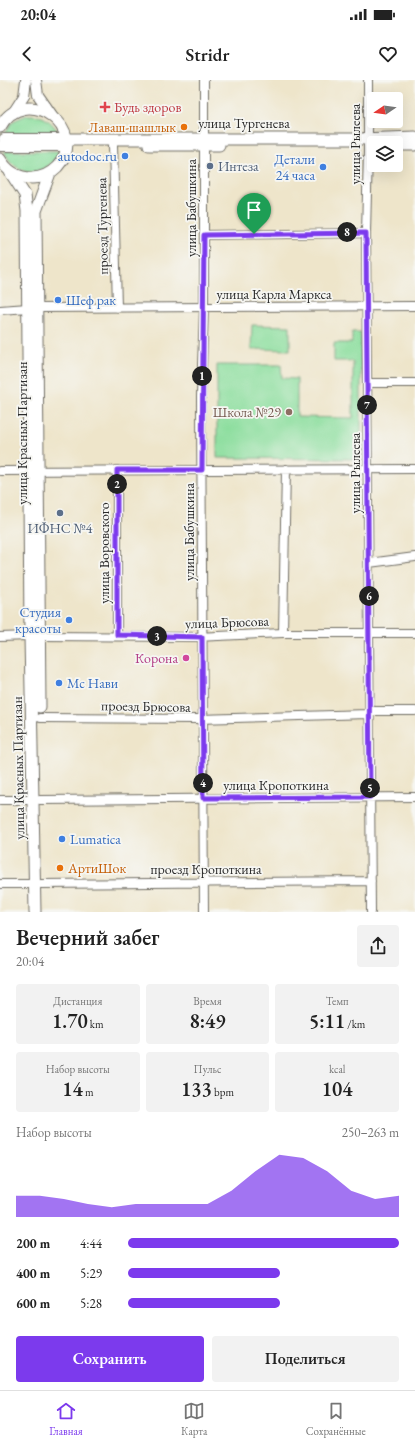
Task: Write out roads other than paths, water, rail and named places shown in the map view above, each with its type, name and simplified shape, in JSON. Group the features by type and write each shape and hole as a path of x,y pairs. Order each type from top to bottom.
{"highway":[{"path":"0,127 13,113 24,109 36,109 52,115 60,124 66,142"},
{"name":"улица Тургенева","path":"403,139 415,137"},
{"name":"улица Тургенева","path":"66,142 113,144 204,141"},
{"name":"улица Тургенева","path":"66,142 204,141 367,143"},
{"name":"улица Красных Партизан","path":"32,308 36,211 50,173 61,161 66,142"},
{"path":"403,145 415,145"},
{"name":"улица Красных Партизан","path":"0,159 26,195 32,308 38,800 38,884 35,912"},
{"path":"10,172 26,178 38,177 50,173"},
{"name":"улица Красных Партизан","path":"35,636 40,718 38,800"},
{"name":"улица Красных Партизан","path":"38,884 41,912"}],"main road":[{"path":"13,113 24,96 26,80"},
{"path":"36,80 38,95 52,115"},
{"name":"улица Тургенева","path":"0,139 66,142"},
{"name":"улица Тургенева","path":"0,146 66,142"}],"street":[{"name":"улица Бабушкина","path":"204,80 202,470 204,912"},
{"name":"улица Рылеева","path":"368,80 370,136"},
{"name":"проезд Тургенева","path":"113,144 117,308"},
{"name":"улица Рылеева","path":"369,172 366,233 371,912"},
{"path":"204,235 366,233"},
{"name":"улица Карла Маркса","path":"0,310 32,308 415,306"},
{"path":"367,383 415,383"},
{"path":"0,472 415,468"},
{"path":"283,633 286,469"},
{"name":"улица Воровского","path":"117,470 117,635"},
{"path":"368,563 415,557"},
{"name":"улица Брюсова","path":"0,637 117,635 202,637 283,633 415,633"},
{"path":"369,711 415,710"},
{"name":"проезд Брюсова","path":"40,718 203,719 368,714 369,711"},
{"name":"улица Кропоткина","path":"0,800 415,797"},
{"name":"проезд Кропоткина","path":"0,884 370,880"}],"place":[{"name":"Будь здоров","path":"105,107"},
{"name":"Лаваш-шашлык","path":"184,127"},
{"name":"autodoc.ru","path":"125,156"},
{"name":"Интеза","path":"210,166"},
{"name":"Детали 24 часа","path":"323,167"},
{"name":"Шеф рак","path":"58,300"},
{"name":"Школа №29","path":"289,412"},
{"name":"ИФНС №4","path":"60,513"},
{"name":"Студия красоты","path":"69,620"},
{"name":"Корона","path":"186,658"},
{"name":"Мс Нави","path":"59,683"},
{"name":"Lumatica","path":"62,839"},
{"name":"АртиШок","path":"60,868"}]}
